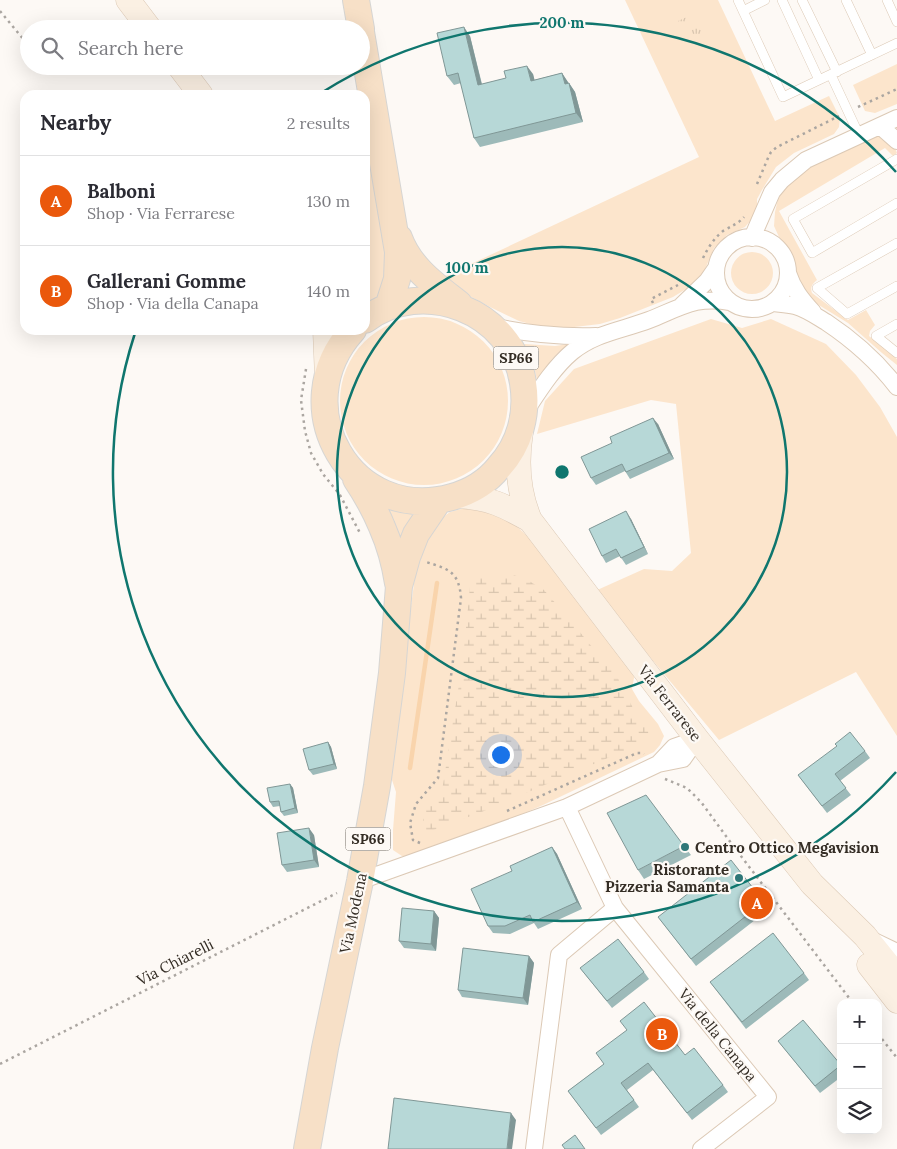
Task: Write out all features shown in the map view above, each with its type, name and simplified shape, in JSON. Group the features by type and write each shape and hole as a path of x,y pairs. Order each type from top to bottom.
{"main road":[{"path":"128,0 143,20"},
{"name":"SP66","path":"356,0 359,20"},
{"path":"186,75 197,90"},
{"name":"SP66","path":"369,75 398,252 397,279 370,315"},
{"path":"370,120 374,107"},
{"name":"SP66","path":"395,229 408,256 417,269 466,309"},
{"name":"Via Modena","path":"351,470 363,481 401,499 431,501 448,498 472,489 488,479 497,470 512,450 523,421 525,398 521,372 515,356 505,340 480,316 455,304 435,300 418,300 403,302 370,317"},
{"path":"325,335 327,378"},
{"name":"Via Modena","path":"349,335 335,354 328,370 324,406 326,422 331,439 373,507 383,527 394,564 398,586"},
{"name":"Via Ferrarese","path":"523,421 517,461 518,477 524,507 530,520 697,739 812,884 865,936 897,976"},
{"name":"Via Ferrarese","path":"448,498 475,497 490,500 530,520"},
{"name":"Via Modena","path":"307,1149 377,786 392,673 398,586 416,534 448,498"},
{"name":"Via Ferrarese","path":"812,884 821,905 897,1001"}],"street":[{"path":"752,238 772,192 782,180 806,160 897,118"},
{"path":"880,126 897,141"},
{"path":"767,204 772,244"},
{"path":"680,306 703,285 729,246 742,239 752,238 763,239 780,252 786,262 791,283 796,292 818,318"},
{"path":"716,268 718,287 723,295 730,302 746,309 764,307 772,303 780,295 786,284 788,272"},
{"path":"523,421 546,381 558,365 582,345 598,336 649,320 680,306 706,300 730,302"},
{"path":"772,303 796,306 848,338 875,362 897,388"},
{"path":"491,325 537,334 598,336"},
{"path":"360,881 567,807 656,766 683,760 697,739"},
{"name":"Via della Canapa","path":"567,807 616,908 768,1097 702,1149"},
{"path":"534,1149 559,955 616,908"},
{"path":"865,936 897,952"}],"lane":[{"path":"738,0 783,97 897,43"},
{"path":"743,11 765,0"},
{"path":"782,0 819,80"},
{"path":"802,0 859,136"},
{"path":"846,0 872,55"},
{"path":"886,0 897,22"},
{"path":"897,159 793,219 812,253 897,203"},
{"path":"897,243 818,288 847,314 897,286"},
{"path":"897,324 876,336 897,353"}],"path":[{"path":"0,11 20,35"},
{"path":"407,557 437,565 450,571 460,587 461,598 438,778 416,804 410,823 413,840 426,846"},
{"path":"505,812 642,753 656,766 687,788 701,802 730,843 850,999"},
{"name":"Via Chiarelli","path":"0,1064 360,881"},
{"path":"882,1039 897,1058"}],"green space":[{"path":"625,0 718,0 775,121 829,96 840,118 839,127 834,134 794,153 776,167 757,199 757,207 752,219 745,227 727,235 714,248 703,274 691,286 673,297 600,324 566,328 534,325 519,321 439,279 699,157"},
{"path":"697,12 706,31 685,41 676,22"},
{"path":"897,64 897,104 875,113 865,111 853,85"},
{"path":"879,133 895,148 897,153 893,156 885,148 779,211 817,280 812,286 812,293 848,320 866,310 875,325 870,331 869,336 897,359 897,365 848,323 809,299 794,272 789,253 774,226 778,199 785,187 806,168"},
{"path":"370,158 390,267 384,293 370,302"},
{"path":"756,252 764,255 770,261 773,273 770,285 764,291 748,294 740,291 734,285 731,269 734,261 740,255"},
{"path":"432,317 456,323 484,341 502,369 507,385 507,417 502,433 484,461 471,471 448,482 416,485 392,479 364,461 354,448 343,425 340,393 346,369 364,341 377,331 400,320"},
{"path":"711,319 742,328 771,319 826,344 856,375 880,407 897,437 897,736 856,672 719,740 595,591 644,569 672,571 691,553 676,404 651,400 537,434 545,401 574,369"},
{"path":"524,344 555,346 569,344 555,356 537,380 533,362"},
{"path":"472,506 508,519 539,548 633,668 632,689 639,701 658,724 664,736 654,752 543,805 475,834 410,856 402,856 393,850 396,792 389,771 416,569 432,525 450,512"},
{"path":"383,507 416,515 398,547"},
{"path":"513,575 524,578 544,590 615,673 637,716 646,723 649,736 624,751 484,811 423,834 423,812 442,791 463,659 471,576 493,580"}],"building":[{"path":"464,27 478,85 506,78 504,71 527,66 531,81 562,73 565,84 569,83 576,113 474,138 458,73 447,76 437,33"},
{"path":"653,418 669,453 626,472 622,464 591,478 581,457 612,443 610,437"},
{"path":"626,511 644,547 621,558 616,549 602,556 589,529"},
{"path":"850,732 865,751 835,774 846,788 822,806 798,775 837,746 835,744"},
{"path":"328,742 334,764 309,770 303,749"},
{"path":"290,784 295,808 281,812 279,801 270,802 267,788"},
{"path":"646,795 684,846 638,870 607,813"},
{"path":"309,828 314,860 282,865 277,833"},
{"path":"552,847 577,902 533,922 530,915 505,926 488,926 471,889 512,871 510,866"},
{"path":"731,860 764,902 691,959 658,917"},
{"path":"402,908 434,911 431,944 399,941"},
{"path":"773,933 804,973 742,1022 710,982"},
{"path":"618,939 644,972 607,1001 580,968"},
{"path":"463,948 529,956 523,998 458,990"},
{"path":"644,1002 685,1055 694,1048 723,1085 687,1113 648,1063 621,1083 634,1100 596,1128 568,1091 604,1064 596,1053 627,1030 620,1021"},
{"path":"803,1020 837,1060 837,1068 815,1086 778,1041"},
{"path":"394,1098 511,1113 507,1149 388,1149"},
{"path":"575,1135 585,1149 565,1149 562,1145"}],"waterway":[{"path":"410,768 437,583"}],"place":[{"name":"Centro Ottico Megavision","path":"685,847"},
{"name":"Ristorante Pizzeria Samanta","path":"739,878"},
{"name":"Balboni","path":"757,903"},
{"name":"Gallerani Gomme","path":"662,1034"}]}
